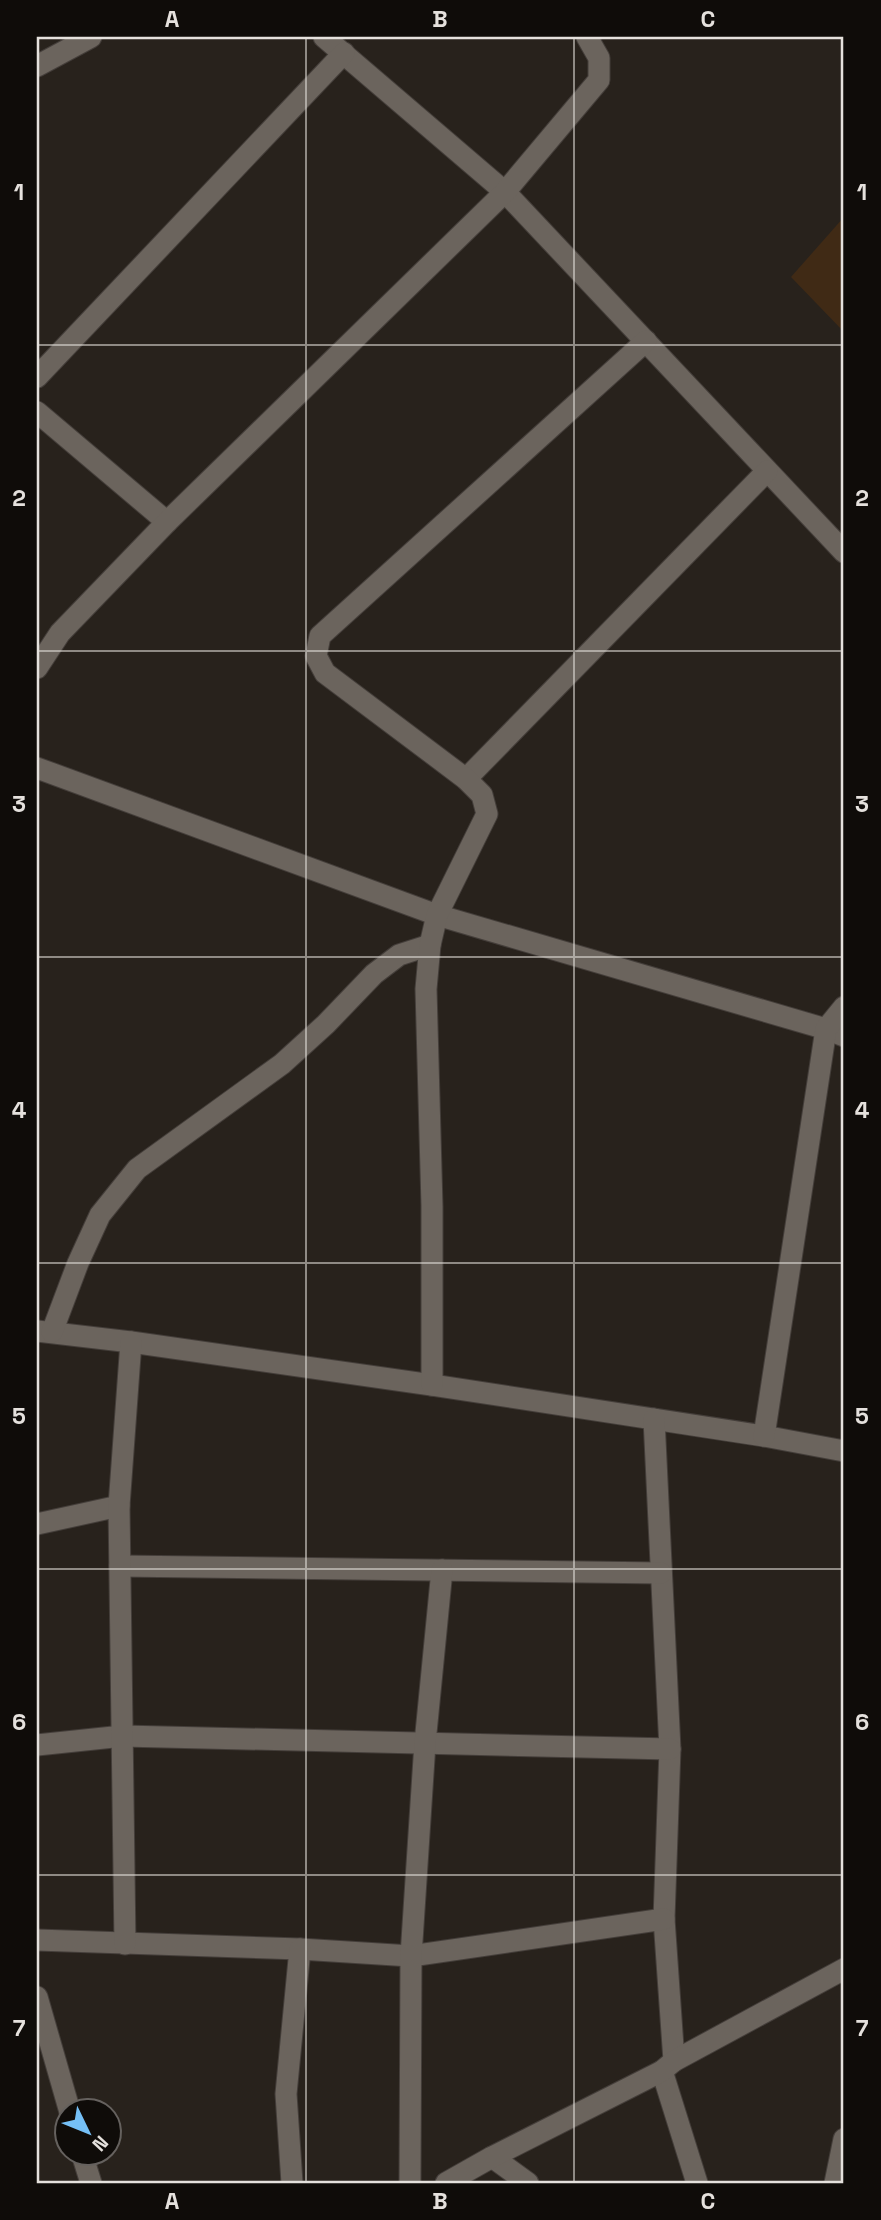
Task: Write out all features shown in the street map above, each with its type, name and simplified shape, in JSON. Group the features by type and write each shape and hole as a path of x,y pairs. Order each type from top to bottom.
{"street":[{"path":"37,66 91,37"},
{"path":"324,37 505,192 844,552"},
{"path":"37,668 60,634 167,522 505,192 599,79 599,58 587,37"},
{"path":"37,377 344,53"},
{"path":"432,1385 432,1206 426,989 430,945 437,915 487,814 482,795 466,779 325,673 316,656 320,636 646,341"},
{"path":"37,412 167,522"},
{"path":"466,779 767,471"},
{"path":"37,768 437,915 835,1032"},
{"path":"430,945 399,956 374,974 326,1024 282,1064 137,1169 100,1215 44,1332 432,1385 764,1436 844,1451"},
{"path":"764,1436 835,1032 844,1007"},
{"path":"125,1944 119,1506 131,1342"},
{"path":"654,1419 670,1749 664,1919 668,2066 698,2183"},
{"path":"37,1524 119,1506"},
{"path":"120,1566 662,1573"},
{"path":"410,2183 411,1956 425,1743 442,1570"},
{"path":"37,1745 123,1736 670,1749"},
{"path":"37,1940 300,1949 411,1956 664,1919"},
{"path":"292,2183 286,2094 300,1949"},
{"path":"446,2183 844,1969"},
{"path":"37,1997 66,2098"},
{"path":"835,2183 843,2146"},
{"path":"492,2157 528,2183"}],"shaded area":[{"path":"844,217 844,332 791,277"}]}
